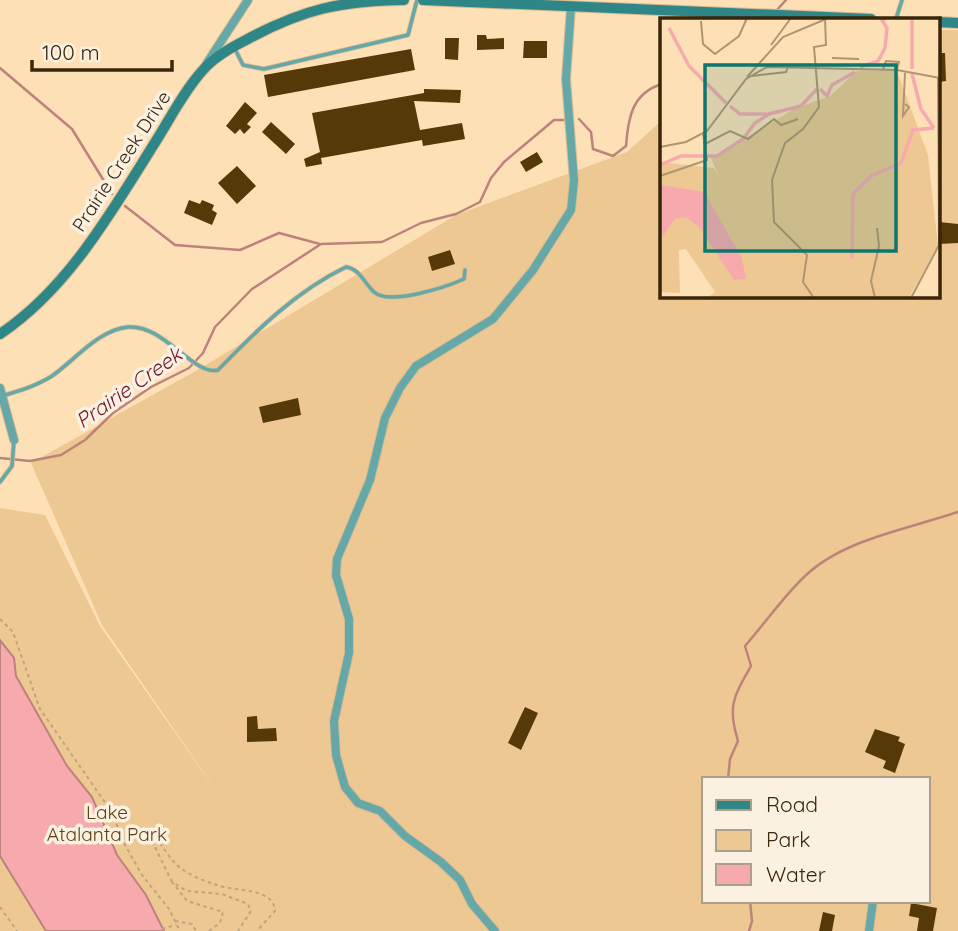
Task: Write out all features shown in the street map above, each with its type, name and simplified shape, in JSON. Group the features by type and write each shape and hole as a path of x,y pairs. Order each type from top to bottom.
{"main road":[{"name":"Prairie Creek Drive","path":"0,334 53,286 88,245 204,68 234,46 278,23 313,9 363,1 404,0"},
{"path":"423,0 636,5 854,18"},
{"path":"940,22 958,23"}],"street":[{"path":"204,68 229,24 247,0"},
{"path":"495,931 472,904 460,880 441,862 405,836 380,811 358,803 345,787 336,755 334,721 349,653 349,619 336,575 337,559 370,480 384,418 400,388 416,366 478,331 493,319 533,270 571,210 574,181 566,79 571,3"},
{"path":"1,392 14,440"},
{"path":"869,931 873,903"}],"lane":[{"path":"234,46 243,65 264,69 408,35 417,0"},
{"path":"896,18 902,0"},
{"path":"1,392 31,387 101,338 127,327 153,332 200,366 218,370 256,330 318,283 345,267 354,269 374,292 389,298 433,292 464,279 465,270"},
{"path":"0,482 12,466 15,455 14,440"}],"path":[{"path":"0,619 13,632 40,709 111,811 136,865 169,909 180,931"},
{"path":"209,931 220,923 223,912 187,901 172,883 154,845 155,838 177,865 197,878 236,891 265,894 274,901 276,910 257,931"},
{"path":"172,883 187,891 222,894 241,899 248,904 251,911 238,931"},
{"path":"0,907 17,931"},
{"path":"162,929 176,923 192,924 196,931"}],"green space":[{"name":"Lake Atalanta Park","path":"940,30 958,30 958,931 0,931 0,508 45,515 100,626 222,799 102,625 31,463 199,369 456,215 627,152 660,122 660,298 940,298"}],"water":[{"path":"0,640 14,658 16,676 67,766 92,797 117,855 146,895 164,931 46,931 0,856"}],"building":[{"path":"477,35 486,35 487,39 504,38 504,49 477,50"},
{"path":"445,38 459,38 458,60 445,59"},
{"path":"524,41 547,41 547,58 523,58"},
{"path":"411,49 415,70 268,97 264,75"},
{"path":"940,53 945,53 946,81 940,82"},
{"path":"424,89 461,90 460,103 414,101 420,130 462,123 465,139 423,146 422,140 321,158 322,164 306,167 304,159 320,152 312,113 424,93"},
{"path":"245,102 257,113 247,124 251,127 244,134 240,129 235,134 226,126"},
{"path":"271,122 295,144 286,154 262,132"},
{"path":"537,152 543,162 526,172 520,162"},
{"path":"237,166 256,186 237,204 218,183"},
{"path":"189,200 200,204 202,200 214,205 212,210 217,213 212,225 184,213"},
{"path":"940,222 958,224 958,243 940,244"},
{"path":"450,250 455,264 432,271 428,257"},
{"path":"298,398 301,415 263,423 259,407"},
{"path":"525,707 538,713 521,750 508,743"},
{"path":"257,716 258,729 276,728 277,741 247,742 247,717"},
{"path":"875,729 900,737 898,741 905,744 895,773 883,768 886,761 865,752"},
{"path":"911,903 937,908 933,931 917,931 919,918 909,916"},
{"path":"823,912 835,915 832,931 819,931"}],"waterway":[{"name":"Prairie Creek","path":"777,10 786,0"},
{"path":"0,68 72,129 112,194"},
{"name":"Prairie Creek","path":"579,119 591,132 593,149 613,156 626,146 630,116 638,100 660,85"},
{"name":"Prairie Creek","path":"0,458 30,461 61,455 85,440 113,413 151,387 189,368 203,353 215,327 252,289 321,244 382,242 421,223 456,214 480,202 491,178 504,162 554,120 564,120"},
{"path":"125,206 175,245 240,250 279,233 320,244"},
{"path":"728,777 730,759 738,741 733,719 734,702 751,666 745,646 789,593 805,576 838,553 877,536 958,512"},
{"path":"749,931 752,921 750,903"}]}
